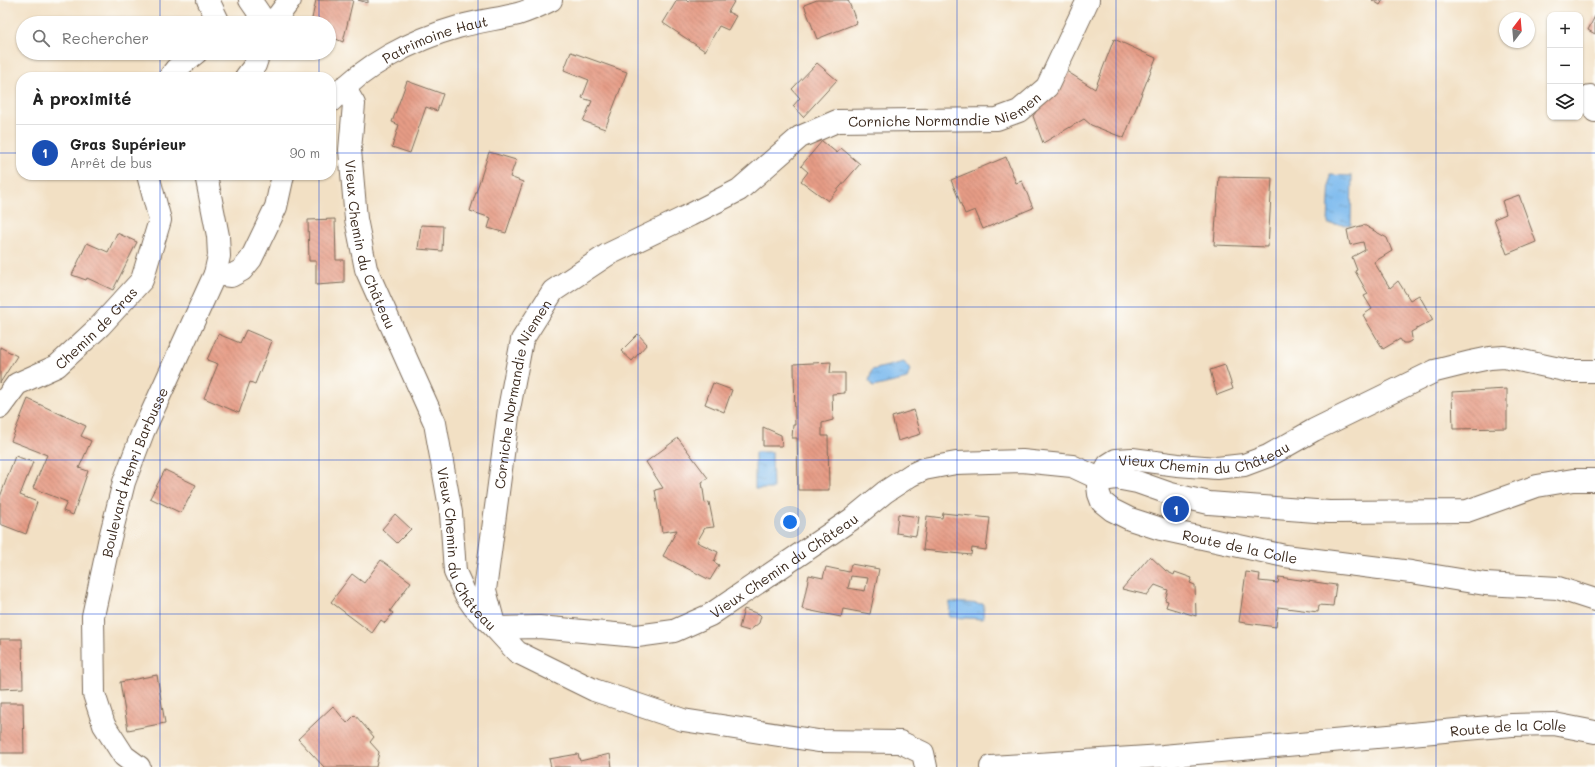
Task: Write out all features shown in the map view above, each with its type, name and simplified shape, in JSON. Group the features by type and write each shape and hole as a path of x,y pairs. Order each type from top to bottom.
{"street":[{"path":"208,0 216,16"},
{"path":"250,0 260,16"},
{"path":"278,16 290,0"},
{"name":"Patrimoine Haut","path":"337,94 376,64 416,42 459,26 520,14 551,0"},
{"name":"Corniche Normandie Niemen","path":"926,767 923,753 900,742 818,741 683,720 594,690 517,652 495,628 486,590 509,409 522,340 553,291 607,255 739,190 800,137 837,121 997,119 1019,111 1047,87 1088,0"},
{"path":"174,72 187,60"},
{"path":"249,72 256,60"},
{"name":"Vieux Chemin du Château","path":"337,94 354,104 350,150 356,219 366,269 435,423 451,513 455,572 465,594 474,607 495,628 539,627 637,636 674,631 710,615 852,519 885,492 911,475 924,469 956,463 1022,461 1072,466 1102,480 1108,465 1116,460 1132,459 1217,468 1244,465 1268,456 1314,430 1435,371 1490,358 1504,357 1569,371 1595,372"},
{"name":"Chemin de Gras","path":"0,407 18,384 57,366 100,326 142,280 160,220 149,180"},
{"name":"Boulevard Henri Barbusse","path":"139,767 124,756 104,725 94,694 93,616 108,542 124,482 143,432 215,274 219,256 218,236 207,180"},
{"path":"215,274 231,276 242,270 251,258 276,207 282,180"},
{"path":"1102,480 1116,478 1137,482 1171,494 1209,504 1336,512 1467,511 1537,486 1573,480 1595,480"},
{"name":"Route de la Colle","path":"1102,480 1098,486 1102,502 1112,510 1130,519 1161,529 1285,556 1411,572 1485,584 1558,588 1595,600"},
{"name":"Route de la Colle","path":"991,767 1163,756 1512,725 1554,724 1595,732"}],"water":[{"path":"1330,175 1352,176 1351,225 1328,224"},
{"path":"904,362 910,370 907,379 873,387 869,381 872,370"},
{"path":"755,452 772,452 773,489 755,489"},
{"path":"950,602 984,604 983,619 949,617"}],"building":[{"path":"316,0 353,0 343,42 336,39 336,16 313,16"},
{"path":"358,0 368,0 368,3"},
{"path":"677,0 686,0 688,2 689,0 735,0 728,12 736,16 728,30 719,26 705,51 663,23"},
{"path":"817,0 848,0 857,23 817,39 804,5"},
{"path":"1372,0 1383,0 1380,5"},
{"path":"1595,16 1595,34 1588,30"},
{"path":"1114,39 1156,58 1124,138 1091,125 1084,119 1043,143 1033,116 1048,95 1063,69 1095,89"},
{"path":"571,52 627,72 605,129 583,121 592,101 582,98 589,80 564,70"},
{"path":"817,63 837,80 803,117 793,106 800,98 792,89"},
{"path":"407,81 443,94 437,111 426,107 410,153 392,147 399,125 392,122"},
{"path":"822,141 837,153 841,148 860,164 828,201 801,181 808,172 801,166"},
{"path":"489,152 516,160 510,177 523,182 506,233 488,228 491,218 470,211"},
{"path":"1006,157 1016,183 1022,181 1033,208 983,229 975,210 965,214 951,180"},
{"path":"1219,177 1272,178 1268,247 1214,245"},
{"path":"1519,195 1536,242 1507,254 1494,219 1506,214 1502,201"},
{"path":"335,219 336,260 344,260 344,283 316,285 316,261 309,261 308,220"},
{"path":"421,225 443,226 442,251 418,249"},
{"path":"1364,225 1387,238 1392,251 1374,262 1390,288 1398,281 1410,300 1419,295 1433,320 1411,332 1411,341 1407,343 1403,343 1400,339 1383,349 1363,315 1372,309 1364,296 1368,294 1355,271 1357,270 1352,257 1365,250 1363,242 1350,245 1347,230"},
{"path":"117,233 137,242 113,290 87,278 86,280 72,275 87,243 108,252"},
{"path":"246,330 272,341 255,384 250,382 239,413 204,398 218,364 207,360 218,334 240,343"},
{"path":"638,334 647,344 632,361 621,351"},
{"path":"0,347 17,356 0,383"},
{"path":"831,362 830,373 845,373 845,393 832,394 833,420 822,423 822,436 828,436 829,490 798,490 797,438 792,438 793,425 795,425 794,364"},
{"path":"1225,365 1233,389 1217,395 1210,370"},
{"path":"713,383 732,390 724,412 705,404"},
{"path":"1507,389 1507,428 1453,429 1452,392"},
{"path":"28,399 86,426 81,436 91,441 79,468 88,471 73,515 63,511 67,502 33,488 47,455 11,441"},
{"path":"914,410 921,434 898,441 892,417"},
{"path":"763,427 781,435 782,446 763,446"},
{"path":"678,438 708,478 702,482 705,503 709,502 714,527 705,528 697,542 718,552 714,562 719,565 710,580 663,556 677,530 662,532 655,490 663,488 646,462"},
{"path":"15,456 33,462 20,495 37,502 26,534 0,524 0,497"},
{"path":"165,470 196,485 181,513 150,498"},
{"path":"943,513 990,518 986,550 972,548 971,555 923,550 927,516 942,518"},
{"path":"395,514 411,529 397,543 382,529"},
{"path":"898,514 919,517 916,536 896,533"},
{"path":"1150,556 1166,571 1174,575 1175,572 1192,578 1190,583 1195,585 1196,616 1166,607 1168,601 1165,600 1168,590 1155,585 1147,595 1122,589"},
{"path":"381,560 411,582 390,611 393,613 385,623 381,620 372,633 331,602 352,574 364,583"},
{"path":"851,564 879,569 870,614 843,609 841,617 802,609 809,575 823,578 826,567 849,572","holes":["851,576 868,578 865,591 848,588"]},
{"path":"1246,572 1260,574 1259,581 1278,583 1279,577 1336,585 1333,606 1319,605 1318,612 1278,607 1276,627 1239,622"},
{"path":"744,609 761,616 759,623 749,631 739,628"},
{"path":"0,639 22,639 23,688 0,689"},
{"path":"157,675 165,723 128,730 120,682"},
{"path":"0,703 23,703 24,753 0,753"},
{"path":"333,706 347,723 355,715 374,737 370,742 379,752 376,767 324,767 298,739"},
{"path":"578,754 580,761 610,754 612,767 551,767 549,759"}],"place":[{"name":"Gras Supérieur","path":"1176,509"}]}
